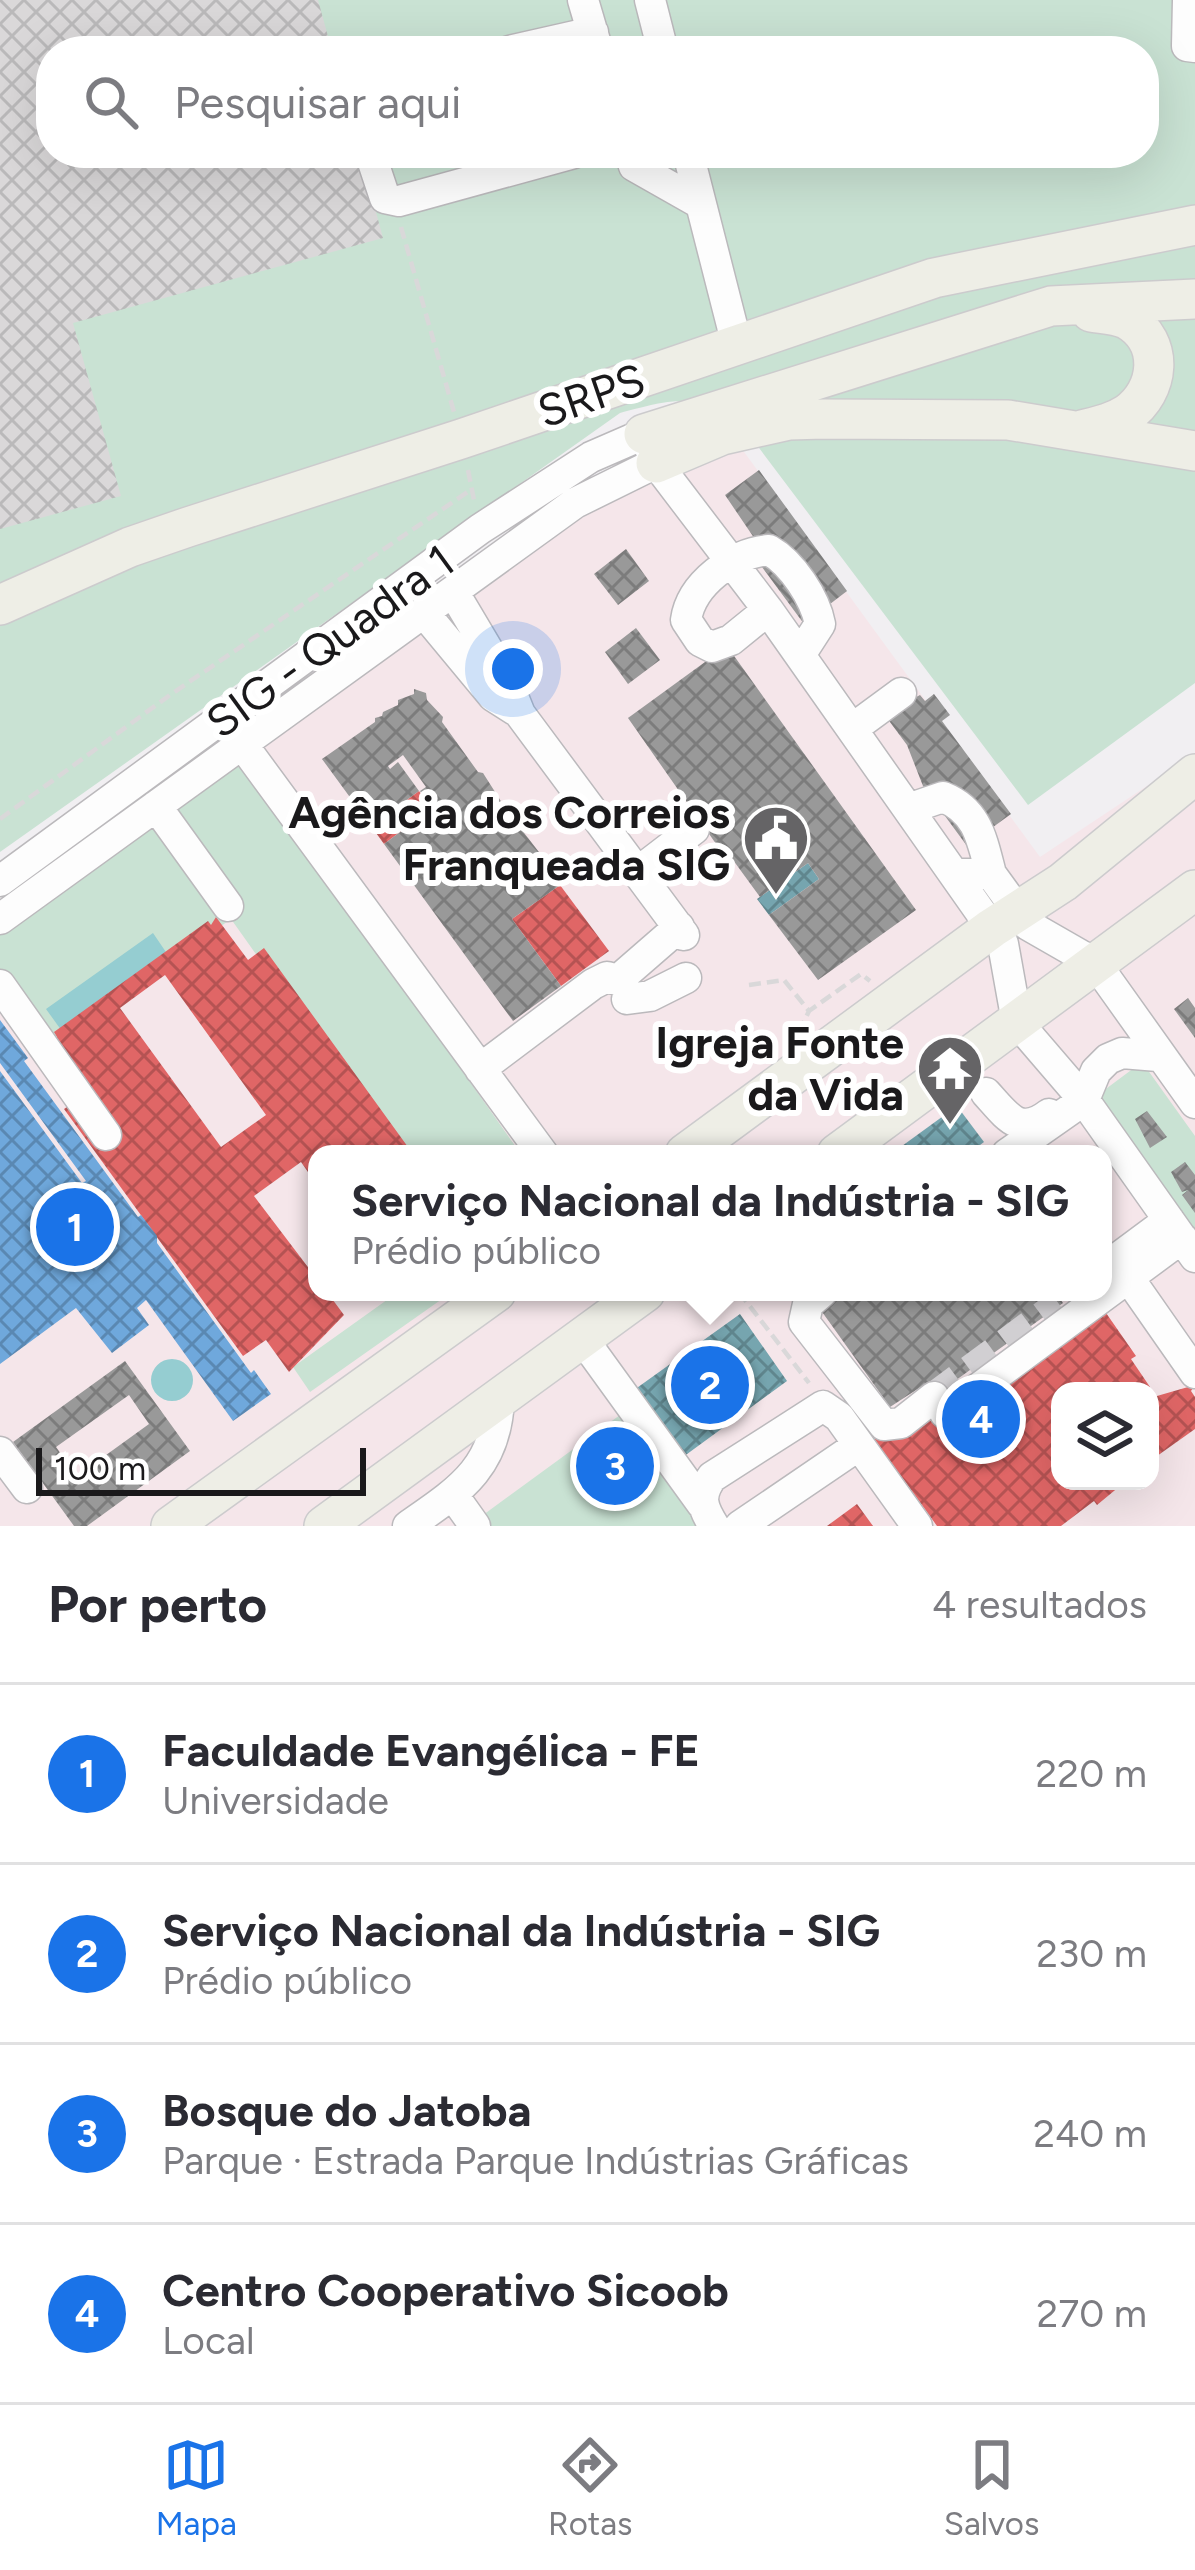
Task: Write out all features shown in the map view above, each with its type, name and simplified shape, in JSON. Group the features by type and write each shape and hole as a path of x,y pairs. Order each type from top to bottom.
{"main road":[{"name":"SRPS","path":"0,605 130,547 934,278 1195,225"},
{"path":"650,449 1051,306 1195,299"},
{"path":"1051,306 1124,316 1142,331 1155,366 1151,386 1127,413 1077,431"},
{"path":"650,449 789,420 965,417 1195,451"},
{"path":"697,1145 889,1004 1005,928 1195,774"},
{"path":"849,1145 1195,890"},
{"path":"171,1526 484,1301"},
{"path":"324,1526 633,1301"}],"street":[{"path":"583,0 594,36"},
{"path":"650,0 659,36"},
{"path":"1188,0 1186,46 1195,47"},
{"path":"375,168 385,198 393,200 516,168"},
{"path":"638,168 701,204"},
{"path":"692,168 737,345"},
{"path":"650,449 953,874 1005,928"},
{"name":"SIG - Quadra 1","path":"0,881 480,529 591,457 650,449"},
{"name":"SIG - Quadra 1","path":"0,919 650,449"},
{"path":"768,610 712,647 700,641 686,620 694,592 732,562 754,551 769,550 816,606 820,624 800,655"},
{"path":"454,593 507,682 520,714 681,932 618,980 607,977 593,984 480,1070"},
{"path":"425,614 493,696 520,714"},
{"path":"852,729 902,692"},
{"path":"242,744 536,1145"},
{"path":"908,809 943,797 956,802 978,825 1005,928 1017,1022 1081,1096 1182,1238 1115,1273 1195,1373"},
{"path":"156,806 228,906"},
{"path":"638,872 694,829"},
{"path":"953,874 991,874"},
{"path":"1005,928 1028,925 1096,964 1195,1103"},
{"path":"627,999 650,996 686,978"},
{"path":"0,985 106,1135"},
{"path":"1018,1145 1081,1096 1108,1059 1122,1053 1158,1056"},
{"path":"986,1093 1015,1125 1025,1126 1081,1096"},
{"path":"812,1301 804,1322 884,1425 901,1423 940,1405 1078,1301"},
{"path":"582,1338 708,1515"},
{"path":"408,1526 475,1475 499,1425 500,1398"},
{"path":"708,1515 706,1485 722,1468 818,1407 827,1407 917,1526"},
{"path":"740,1526 859,1444"},
{"path":"0,1452 27,1489"},
{"path":"452,1496 475,1526"}],"path":[{"path":"393,200 461,439 480,529"},
{"path":"0,819 189,682 472,489"},
{"path":"749,985 784,980 808,1011 861,974 880,989 889,1004"},
{"path":"746,1301 827,1407"}],"shaded area":[{"path":"712,408 1040,857 1195,754 1195,1526 0,1526 0,922"}],"green space":[{"path":"0,0 1195,0 1195,683 1028,805 750,436 689,402 620,413 0,852"},
{"path":"242,760 515,1145 392,1145 231,919 49,1047 0,977 0,930"},
{"path":"1142,1062 1195,1136 1195,1235 1095,1097"},
{"path":"385,1301 439,1301 310,1392 293,1367"},
{"path":"620,1415 717,1526 468,1526"}],"water":[{"path":"153,933 170,958 64,1034 46,1009"},
{"path":"172,1359 187,1365 193,1380 187,1395 172,1401 157,1395 151,1380 157,1365"}],"building: Comércio":[{"path":"419,791 432,808 384,844 371,826"},
{"path":"560,885 609,951 561,986 512,919"},
{"path":"216,917 248,960 264,948 406,1145 308,1145 308,1172 301,1162 254,1196 308,1267 308,1301 334,1301 344,1315 289,1372 266,1340 243,1356 64,1109 86,1093 48,1041 208,921 211,925","holes":["165,975 266,1115 221,1147 120,1008"]},
{"path":"1096,1301 1136,1356 1131,1359 1147,1382 1051,1382 1051,1490 1115,1490 1061,1526 937,1526 874,1439 950,1385 960,1399"},
{"path":"1195,1385 1191,1391 1195,1429 1159,1455 1159,1395"},
{"path":"857,1504 873,1526 827,1526"}],"building: Escolas":[{"path":"0,1020 28,1058 24,1061 271,1394 233,1421 146,1300 137,1308 149,1325 112,1353 76,1308 0,1364 0,1071 82,1183 86,1181 0,1063"}],"building: Público":[{"path":"808,863 819,879 769,915 757,899"},
{"name":"Igreja Fonte da Vida","path":"957,1106 984,1142 980,1145 903,1145"},
{"path":"740,1314 787,1381 683,1457 634,1390"}],"building: Indústria":[{"path":"759,470 847,591 804,624 759,563 767,557 725,495"},
{"path":"626,549 649,581 618,605 594,574"},
{"path":"636,628 660,660 628,684 605,652"},
{"path":"727,646 916,910 818,980 769,915 819,879 808,863 760,897 725,849 721,851 628,718"},
{"path":"414,689 426,693 478,772 563,883 512,919 561,986 513,1021 384,844 432,808 420,791 426,787 403,755 388,766 398,762 419,791 371,826 322,759 398,705 398,700 414,694"},
{"path":"934,694 950,715 942,721 1011,814 967,846 923,786 907,745 884,714 920,695 925,701"},
{"path":"1188,998 1195,1008 1195,1038 1174,1009"},
{"path":"1147,1111 1167,1137 1150,1148 1135,1119"},
{"path":"1185,1162 1195,1175 1195,1213 1182,1195 1188,1190 1182,1192 1171,1172"},
{"path":"814,1301 1063,1303 938,1393 930,1381 890,1407"},
{"path":"125,1361 190,1451 87,1526 74,1526 13,1442","holes":["129,1395 149,1424 77,1476 56,1447"]}],"building: Outros":[{"path":"0,0 318,0 328,36 36,36 36,168 364,168 383,238 73,323 121,496 0,529"}],"tunnel":[{"path":"934,1397 1059,1304"}],"place":[{"name":"Agência dos Correios Franqueada SIG","path":"776,897"},
{"name":"Igreja Fonte da Vida","path":"950,1127"},
{"name":"Faculdade Evangélica - FE","path":"75,1227"},
{"name":"Serviço Nacional da Indústria - SIG","path":"710,1385"},
{"name":"Centro Cooperativo Sicoob","path":"981,1419"},
{"name":"Bosque do Jatoba","path":"615,1466"}]}
